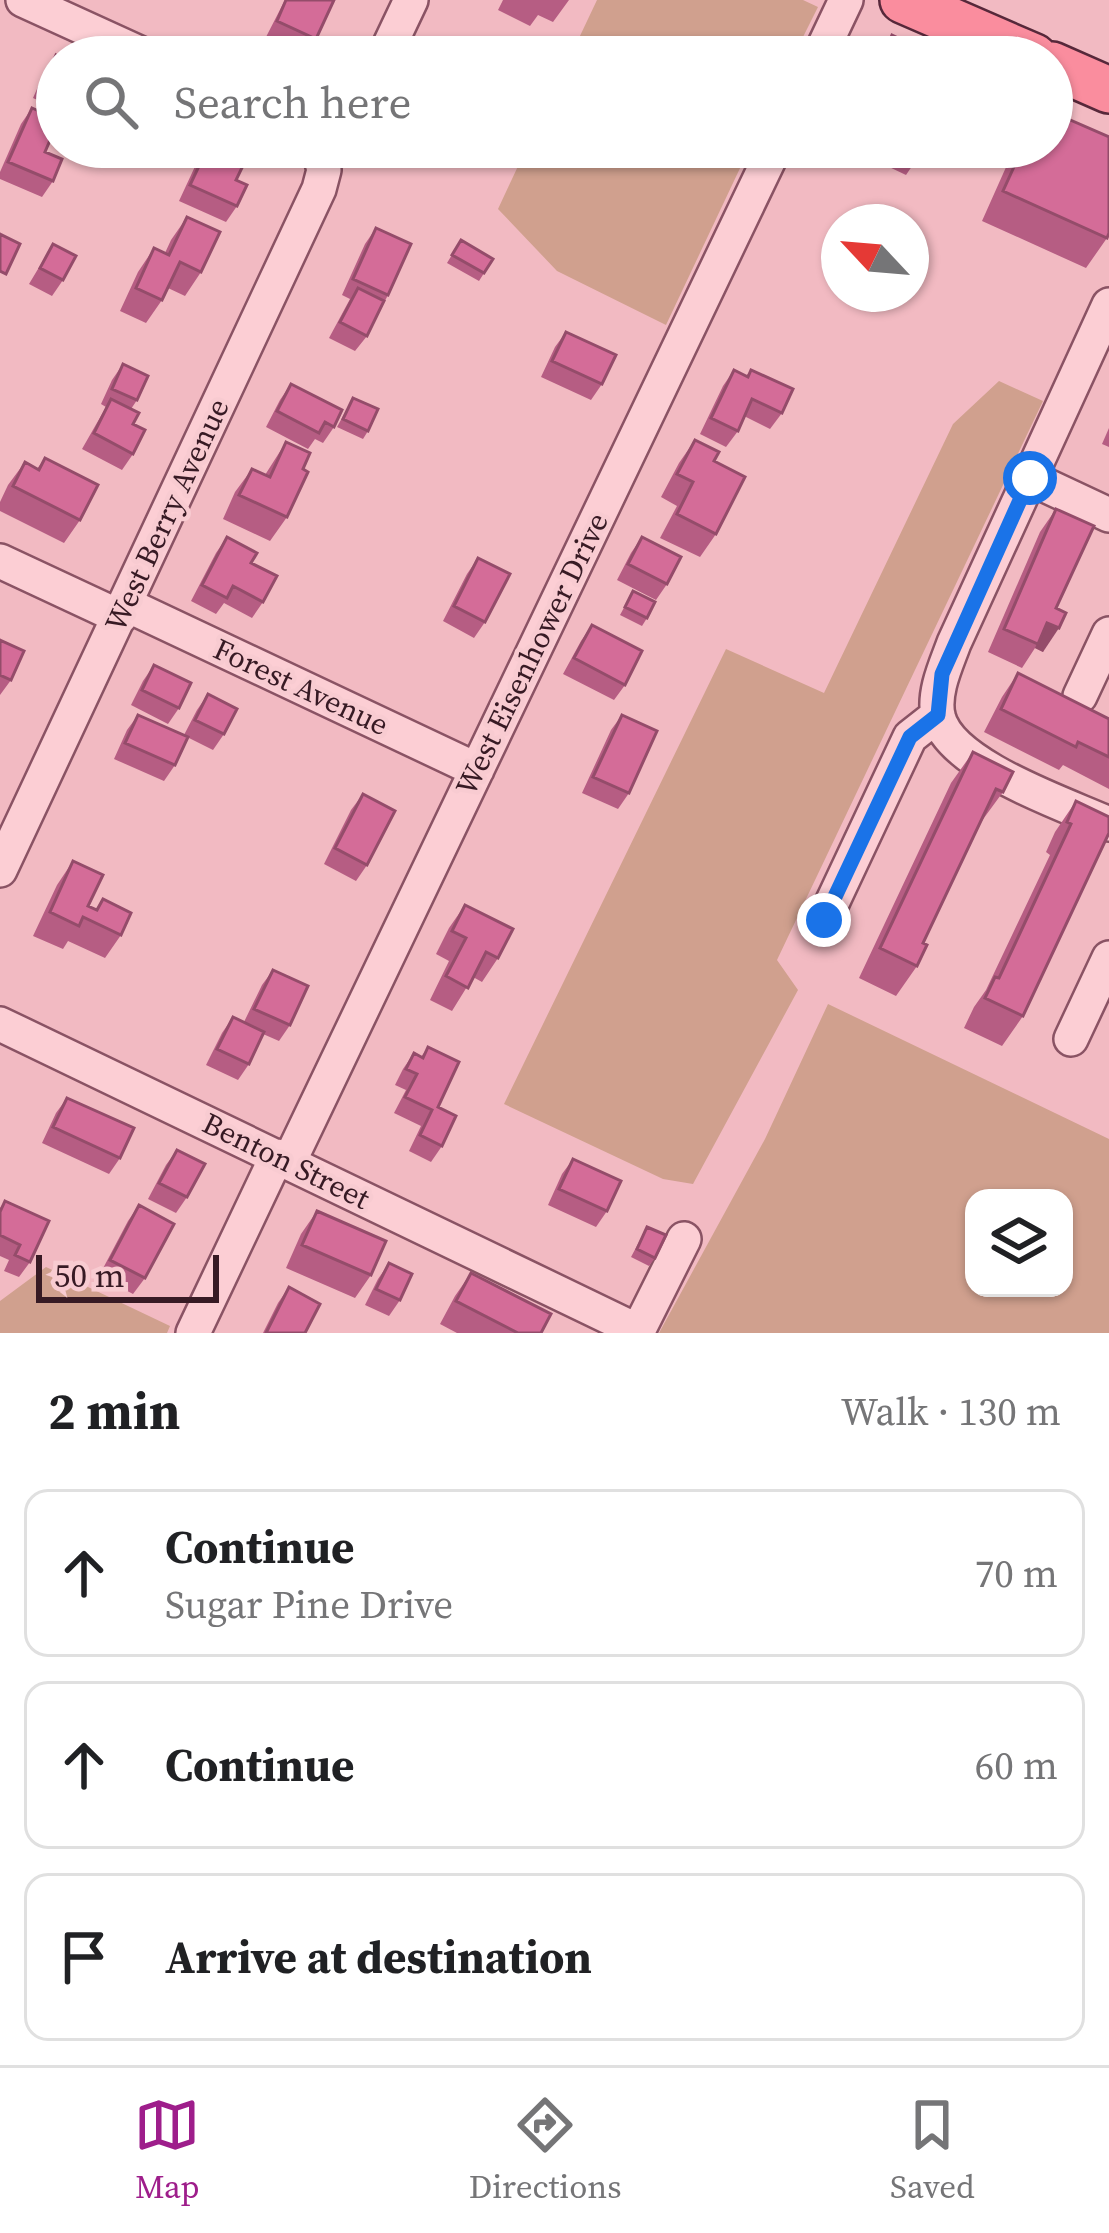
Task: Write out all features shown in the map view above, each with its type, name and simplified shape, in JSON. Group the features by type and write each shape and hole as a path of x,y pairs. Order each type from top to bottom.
{"main road":[{"path":"903,0 986,36"},
{"path":"1073,74 1109,90"}],"street":[{"path":"0,9 4,0"},
{"path":"23,0 102,36"},
{"path":"394,36 410,0"},
{"path":"829,36 846,0"},
{"name":"West Berry Avenue","path":"0,870 314,202 324,168"},
{"name":"West Eisenhower Drive","path":"194,1333 477,770 766,168"},
{"path":"1109,304 942,674 938,715 962,751 1109,824"},
{"path":"1030,478 1109,515"},
{"name":"Forest Avenue","path":"0,561 122,610 477,770"},
{"path":"1080,696 1109,634"},
{"path":"824,920 910,737 938,715"},
{"path":"1071,1040 1109,958"},
{"name":"Benton Street","path":"0,1024 638,1332"},
{"path":"638,1332 684,1239"}],"shaded area":[{"path":"597,0 803,0 818,7 804,36 580,36"},
{"path":"517,168 740,168 666,325 557,271 498,209"},
{"path":"999,381 1043,401 777,960 798,990 693,1184 663,1179 504,1104 726,649 824,693 953,424"},
{"path":"828,1004 1109,1139 1109,1333 659,1333 765,1139"},
{"path":"46,1267 170,1326 167,1333 0,1333 0,1301"}],"building":[{"path":"286,0 334,0 317,36 277,21"},
{"path":"32,108 36,110 36,168 58,168 53,181 8,162"},
{"path":"1073,121 1109,137 1107,238 1003,191 1013,168 1073,168"},
{"path":"198,168 242,168 236,180 247,185 237,206 190,185"},
{"path":"187,217 220,232 201,272 180,262 162,300 136,288 154,248 169,255"},
{"path":"376,228 411,244 388,295 353,279"},
{"path":"0,234 20,244 6,274 0,271"},
{"path":"461,240 493,259 484,273 452,255"},
{"path":"53,244 76,256 63,280 40,268"},
{"path":"358,288 384,301 367,336 340,322"},
{"path":"566,332 616,355 602,384 552,361"},
{"path":"123,364 148,376 137,400 112,389"},
{"path":"734,370 748,377 751,370 793,389 782,413 752,399 738,431 711,418"},
{"path":"291,384 342,410 334,427 325,422 319,433 277,411"},
{"path":"353,398 378,409 368,431 343,419"},
{"path":"111,399 139,413 133,424 145,430 133,454 94,433"},
{"path":"695,440 719,452 714,461 745,477 716,534 677,514 693,482 677,474"},
{"path":"286,442 310,453 303,469 308,472 287,517 239,495 252,469 270,477"},
{"path":"45,458 98,485 80,520 13,486 25,462 39,470"},
{"path":"1056,509 1094,526 1056,608 1066,613 1059,628 1047,623 1038,644 1004,629"},
{"path":"227,537 257,553 251,563 277,576 263,602 233,586 227,598 202,585"},
{"path":"642,537 681,557 667,584 628,564"},
{"path":"478,558 510,574 485,622 454,606"},
{"path":"633,591 655,602 647,618 625,607"},
{"path":"592,625 642,651 625,685 574,658"},
{"path":"0,640 24,651 11,680 0,675"},
{"path":"154,665 191,683 179,708 142,690"},
{"path":"1018,673 1109,719 1109,757 1078,742 1076,747 1001,709"},
{"path":"208,694 237,709 224,734 195,720"},
{"path":"138,715 188,737 175,765 125,743"},
{"path":"622,715 657,731 629,793 593,777"},
{"path":"973,752 1013,772 1003,792 996,789 923,943 927,945 917,966 880,948"},
{"path":"363,794 395,811 367,865 335,848"},
{"path":"1076,801 1109,817 1109,833 1023,1016 985,998 995,977 999,978 1071,824 1067,822"},
{"path":"73,861 103,875 88,906 97,910 103,899 131,913 121,935 83,917 79,926 50,912"},
{"path":"465,905 513,929 498,958 486,952 468,988 446,976 466,938 452,931"},
{"path":"273,970 308,986 290,1025 254,1009"},
{"path":"233,1017 264,1032 249,1064 217,1049"},
{"path":"428,1047 459,1062 438,1107 456,1116 442,1146 420,1135 432,1110 405,1097 417,1074 406,1069 414,1053 423,1058"},
{"path":"67,1098 134,1128 120,1158 53,1127"},
{"path":"177,1150 205,1164 187,1197 159,1183"},
{"path":"573,1159 621,1181 607,1211 559,1189"},
{"path":"5,1201 49,1221 30,1262 15,1255 20,1245 0,1235"},
{"path":"139,1205 174,1224 145,1278 110,1260"},
{"path":"317,1211 386,1241 371,1275 302,1245"},
{"path":"647,1227 666,1235 655,1258 637,1249"},
{"path":"389,1263 412,1274 400,1300 376,1289"},
{"path":"471,1273 551,1314 541,1333 518,1333 456,1301"},
{"path":"289,1287 320,1304 305,1333 266,1333"}],"route":[{"path":"824,920 910,737 938,715 942,674 954,643 1030,478"}]}
